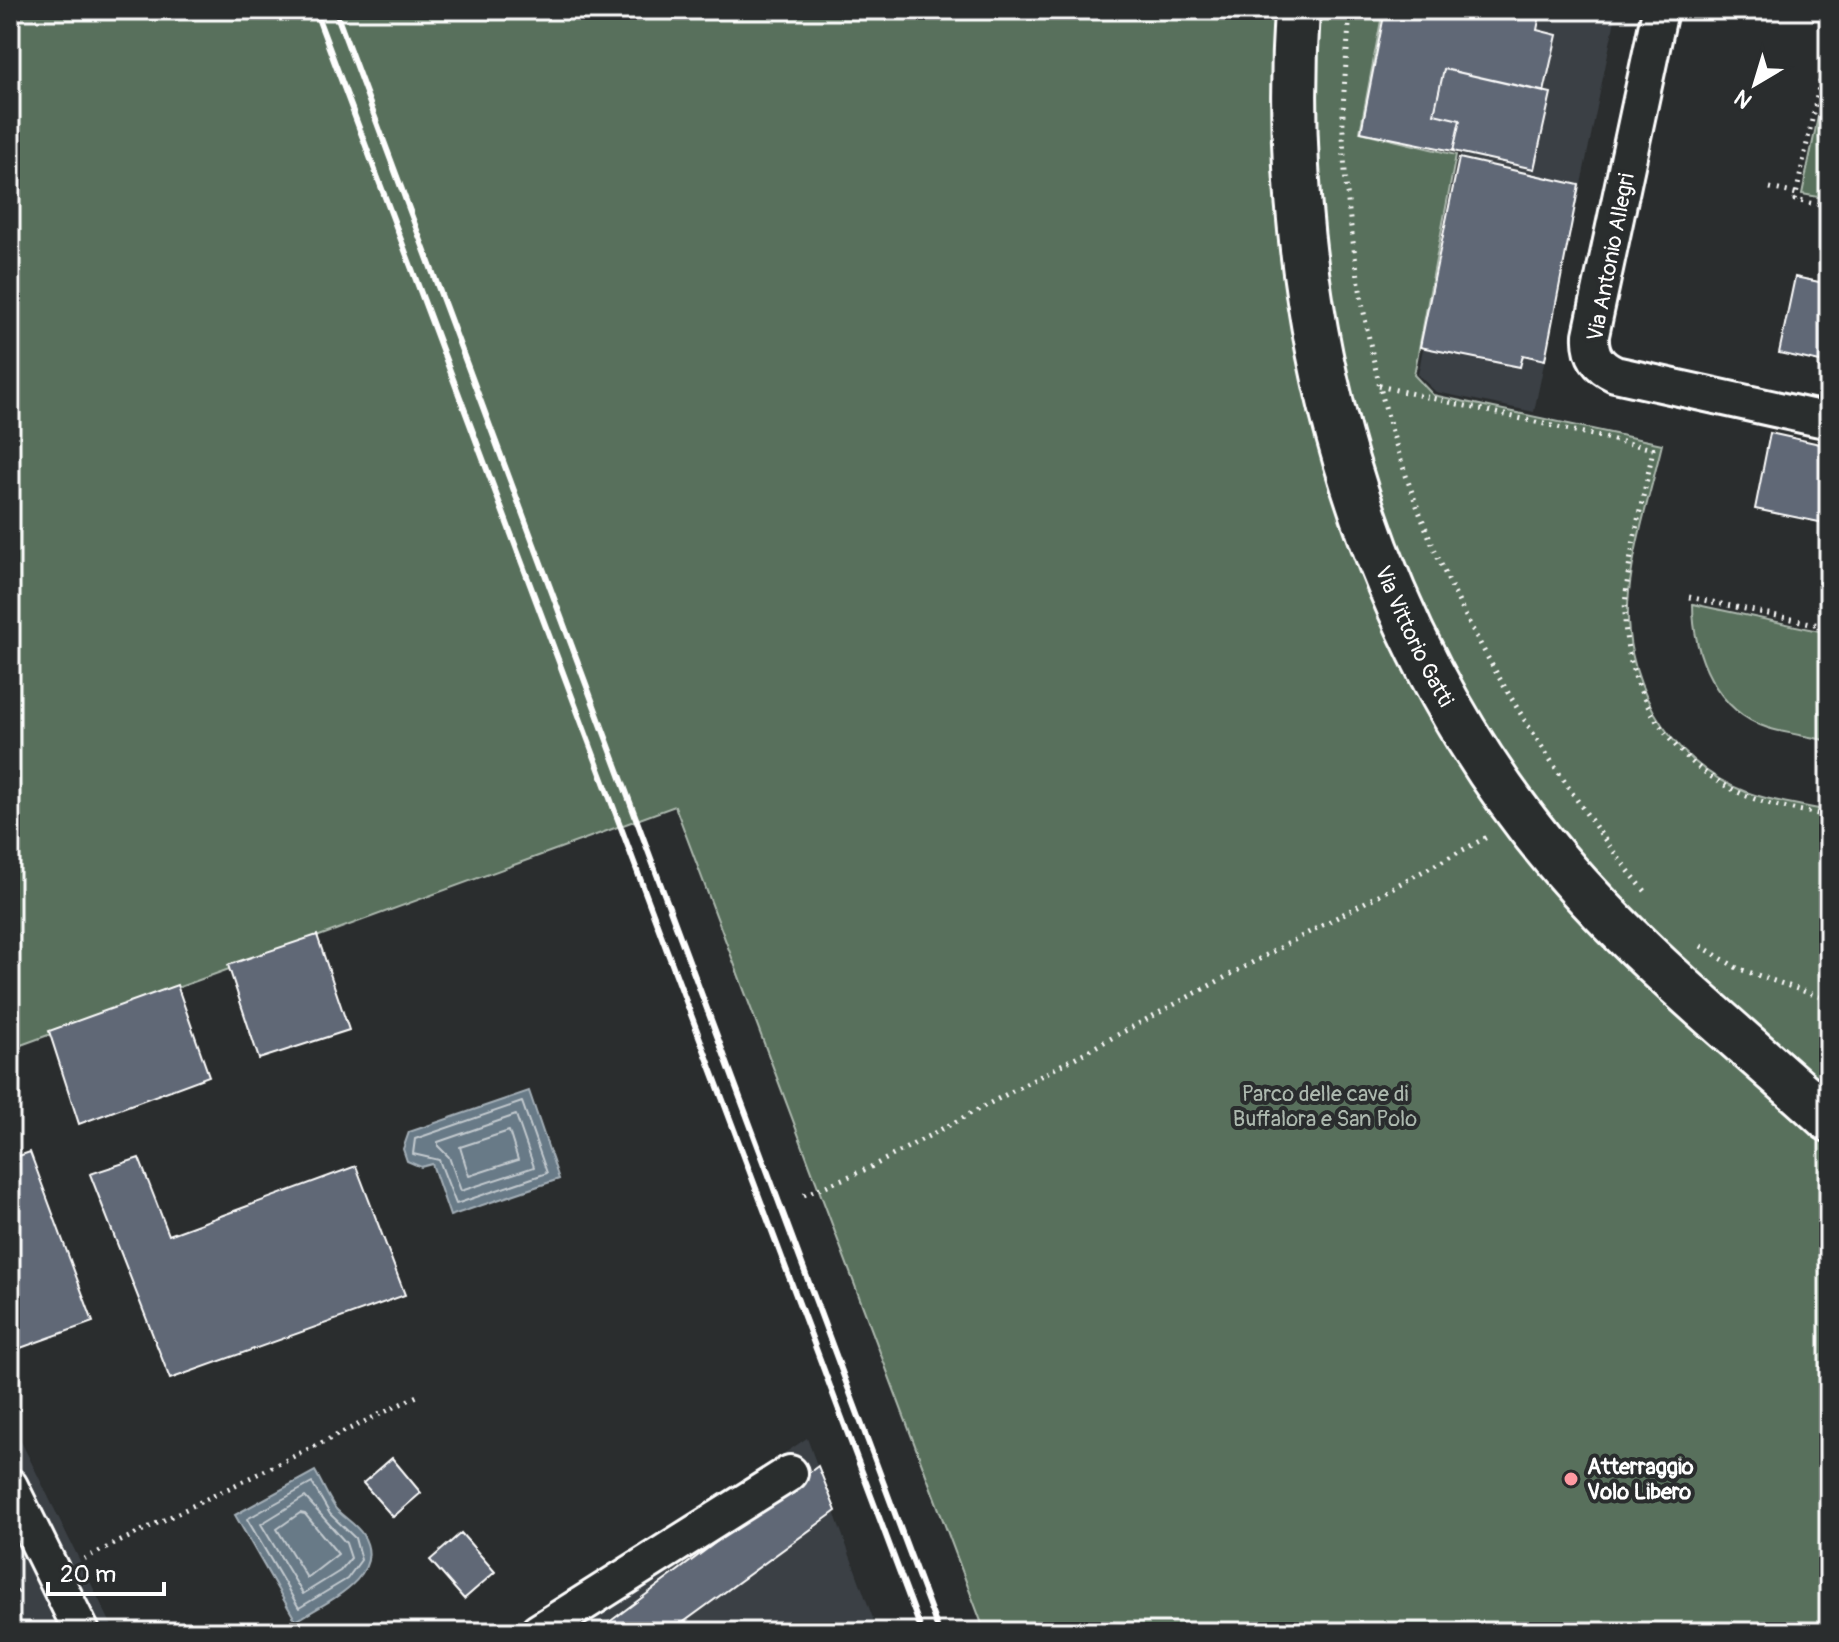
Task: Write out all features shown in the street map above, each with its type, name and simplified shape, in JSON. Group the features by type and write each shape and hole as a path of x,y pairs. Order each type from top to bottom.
{"street":[{"name":"Via Vittorio Gatti","path":"1297,10 1292,78 1298,217 1323,374 1349,472 1391,582 1438,689 1555,859 1617,928 1829,1119"},
{"name":"Via Antonio Allegri","path":"1660,10 1591,335 1595,359 1603,369 1615,374 1829,421"},
{"path":"538,1632 790,1473"},
{"path":"10,1486 82,1632"}],"path":[{"path":"1350,10 1343,111 1345,165 1362,307 1379,386 1414,506 1459,608 1497,678 1602,839 1654,901"},
{"path":"1829,83 1820,82 1795,200 1829,207"},
{"path":"1770,188 1797,194"},
{"path":"1379,386 1653,449 1627,591 1625,618 1627,646 1644,699 1674,745 1716,781 1768,803 1829,816"},
{"path":"1689,597 1829,627"},
{"path":"804,1195 869,1168 1284,949 1494,834 1521,812"},
{"path":"1699,945 1737,968 1829,1000"},
{"path":"53,1574 417,1396"}],"shaded area":[{"path":"1385,10 1617,10 1534,412 1436,392 1418,375 1460,153 1361,132"},
{"path":"10,1419 115,1632 10,1632"},
{"path":"807,1438 878,1632 516,1632 549,1612"}],"green space":[{"name":"Parco delle cave di Buffalora e San Polo","path":"10,10 1383,10 1360,132 1456,155 1414,375 1433,395 1662,444 1639,536 1629,592 1628,623 1632,654 1641,684 1654,712 1671,737 1693,760 1718,778 1756,795 1829,811 1829,1632 985,1632 675,806 10,1049"},
{"path":"1824,88 1829,89 1829,199 1802,194"},
{"path":"1693,604 1829,633 1829,741 1768,728 1734,709 1721,695 1703,661 1697,642"}],"water":[{"path":"529,1091 559,1179 450,1216 432,1164 421,1167 407,1161 403,1149 409,1132"},
{"path":"315,1471 336,1509 363,1535 368,1550 367,1564 349,1587 296,1621 235,1515"}],"building":[{"path":"1385,10 1541,10 1537,30 1557,35 1544,92 1444,69 1434,114 1460,120 1453,151 1361,132"},
{"path":"1444,69 1551,93 1534,169 1453,151 1460,120 1434,114"},
{"path":"1459,158 1579,185 1545,360 1523,355 1520,367 1420,347"},
{"path":"1795,277 1829,284 1829,364 1779,353"},
{"path":"1770,433 1829,446 1829,524 1755,509"},
{"path":"317,935 349,1030 259,1059 228,965"},
{"path":"177,985 209,1076 79,1124 49,1031"},
{"path":"30,1152 93,1322 15,1350 10,1337 10,1159"},
{"path":"139,1158 169,1235 356,1166 405,1295 170,1379 90,1174"},
{"path":"392,1458 421,1493 393,1517 363,1483"},
{"path":"818,1466 836,1511 670,1632 596,1632"},
{"path":"461,1533 495,1572 464,1599 430,1560"}],"railway":[{"path":"315,10 922,1632"},
{"path":"335,10 939,1632"}],"place":[{"name":"Atterraggio Volo Libero","path":"1571,1479"}]}
